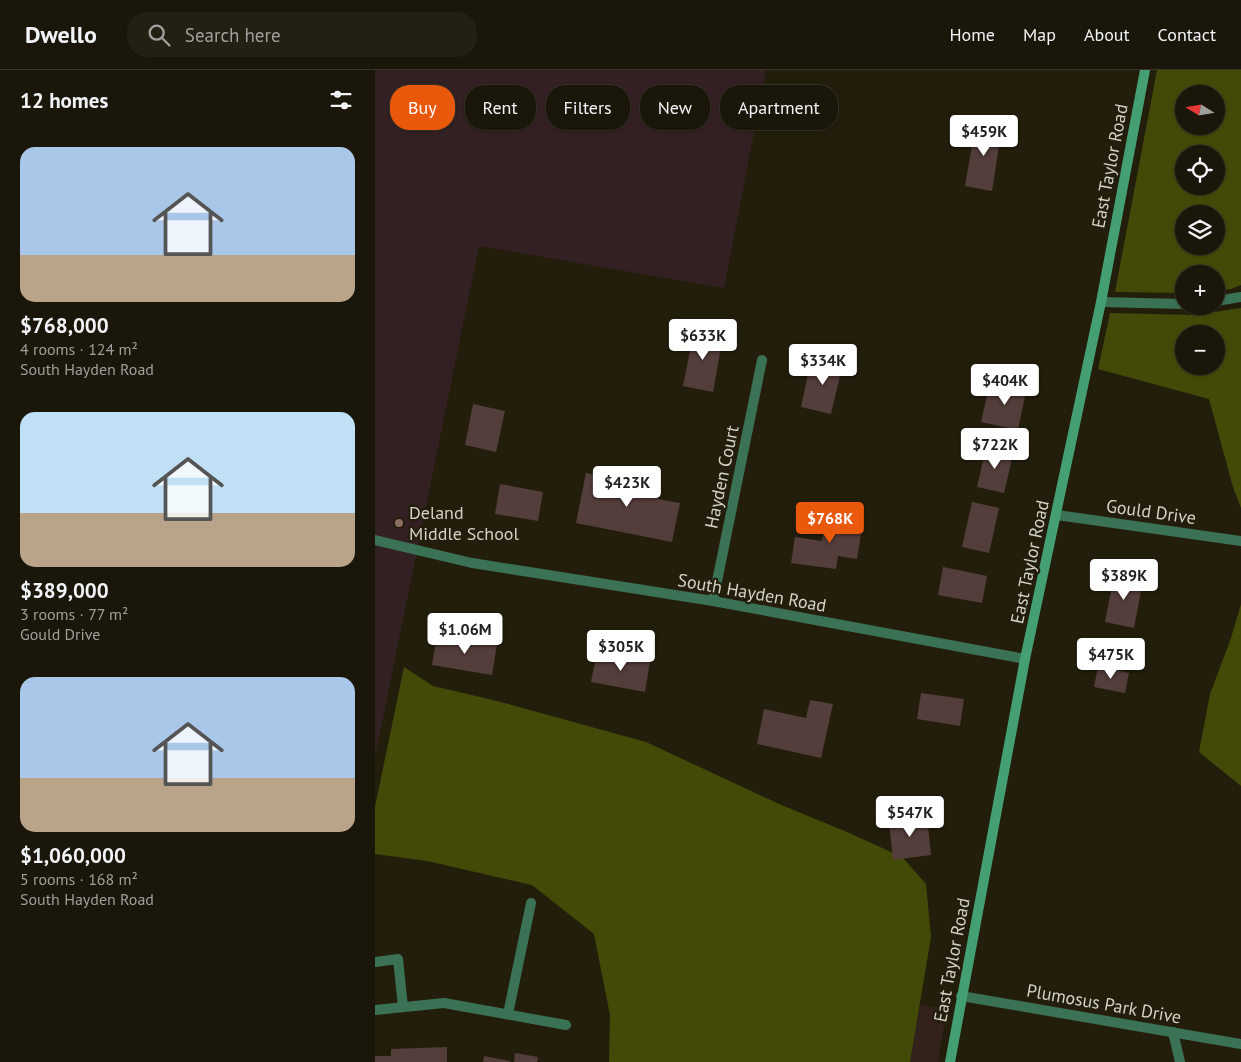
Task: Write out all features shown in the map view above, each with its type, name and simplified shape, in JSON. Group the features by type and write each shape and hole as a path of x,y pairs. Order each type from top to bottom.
{"main road":[{"name":"East Taylor Road","path":"950,1062 1025,659 1101,302 1145,70"}],"street":[{"path":"1225,300 1241,297"},
{"path":"1101,302 1175,304"},
{"name":"Hayden Court","path":"713,601 762,360"},
{"name":"Gould Drive","path":"1057,515 1241,541"},
{"name":"South Hayden Road","path":"375,540 472,563 713,601 1025,659"},
{"path":"508,1014 531,902"},
{"path":"375,962 398,959 403,1007"},
{"name":"Plumosus Park Drive","path":"961,996 1241,1044"},
{"path":"375,1010 444,1002 566,1025"},
{"path":"1173,1032 1180,1062"}],"shaded area":[{"name":"Deland Middle School","path":"375,70 766,70 763,85 720,85 720,130 754,130 724,288 479,246 375,757"},
{"path":"920,1005 947,1009 938,1062 910,1062"}],"green space":[{"path":"1157,70 1241,70 1241,285 1225,290 1225,265 1175,265 1175,293 1115,292"},
{"path":"1241,308 1241,508 1233,487 1209,399 1098,369 1110,313 1225,315 1225,310"},
{"path":"1241,604 1241,786 1199,752 1210,694 1231,638"},
{"path":"404,667 433,686 497,701 646,742 779,804 902,857 926,884 931,937 910,1062 609,1062 610,1015 594,934 532,885 427,861 375,854 375,807"}],"building":[{"path":"976,123 1002,127 992,191 965,186"},
{"path":"694,330 723,336 713,392 683,386"},
{"path":"827,355 844,359 831,414 801,407 809,370 823,373"},
{"path":"1007,382 1027,386 1018,430 981,422 989,386 1006,389"},
{"path":"473,404 505,411 496,452 465,445"},
{"path":"986,448 1013,454 1004,493 977,487"},
{"path":"586,473 660,487 658,499 680,503 672,542 576,523"},
{"path":"500,484 543,492 538,521 495,514"},
{"path":"972,502 999,508 989,553 962,547"},
{"path":"826,516 863,521 857,559 838,556 836,569 791,563 795,537 822,541"},
{"path":"943,567 987,576 982,603 938,595"},
{"path":"1114,575 1143,580 1134,628 1105,622"},
{"path":"437,635 497,644 492,675 432,665"},
{"path":"597,651 650,661 645,692 591,682"},
{"path":"1098,666 1129,673 1125,693 1094,687"},
{"path":"921,693 964,699 960,726 917,719"},
{"path":"810,700 833,704 821,758 757,744 764,709 806,718"},
{"path":"927,817 931,855 893,860 889,822"},
{"path":"447,1047 447,1062 375,1062 375,1056 391,1056 391,1049"},
{"path":"515,1053 538,1057 537,1062 514,1062"},
{"path":"484,1056 510,1061 510,1062 483,1062"}],"place":[{"name":"Deland Middle School","path":"399,523"}]}
